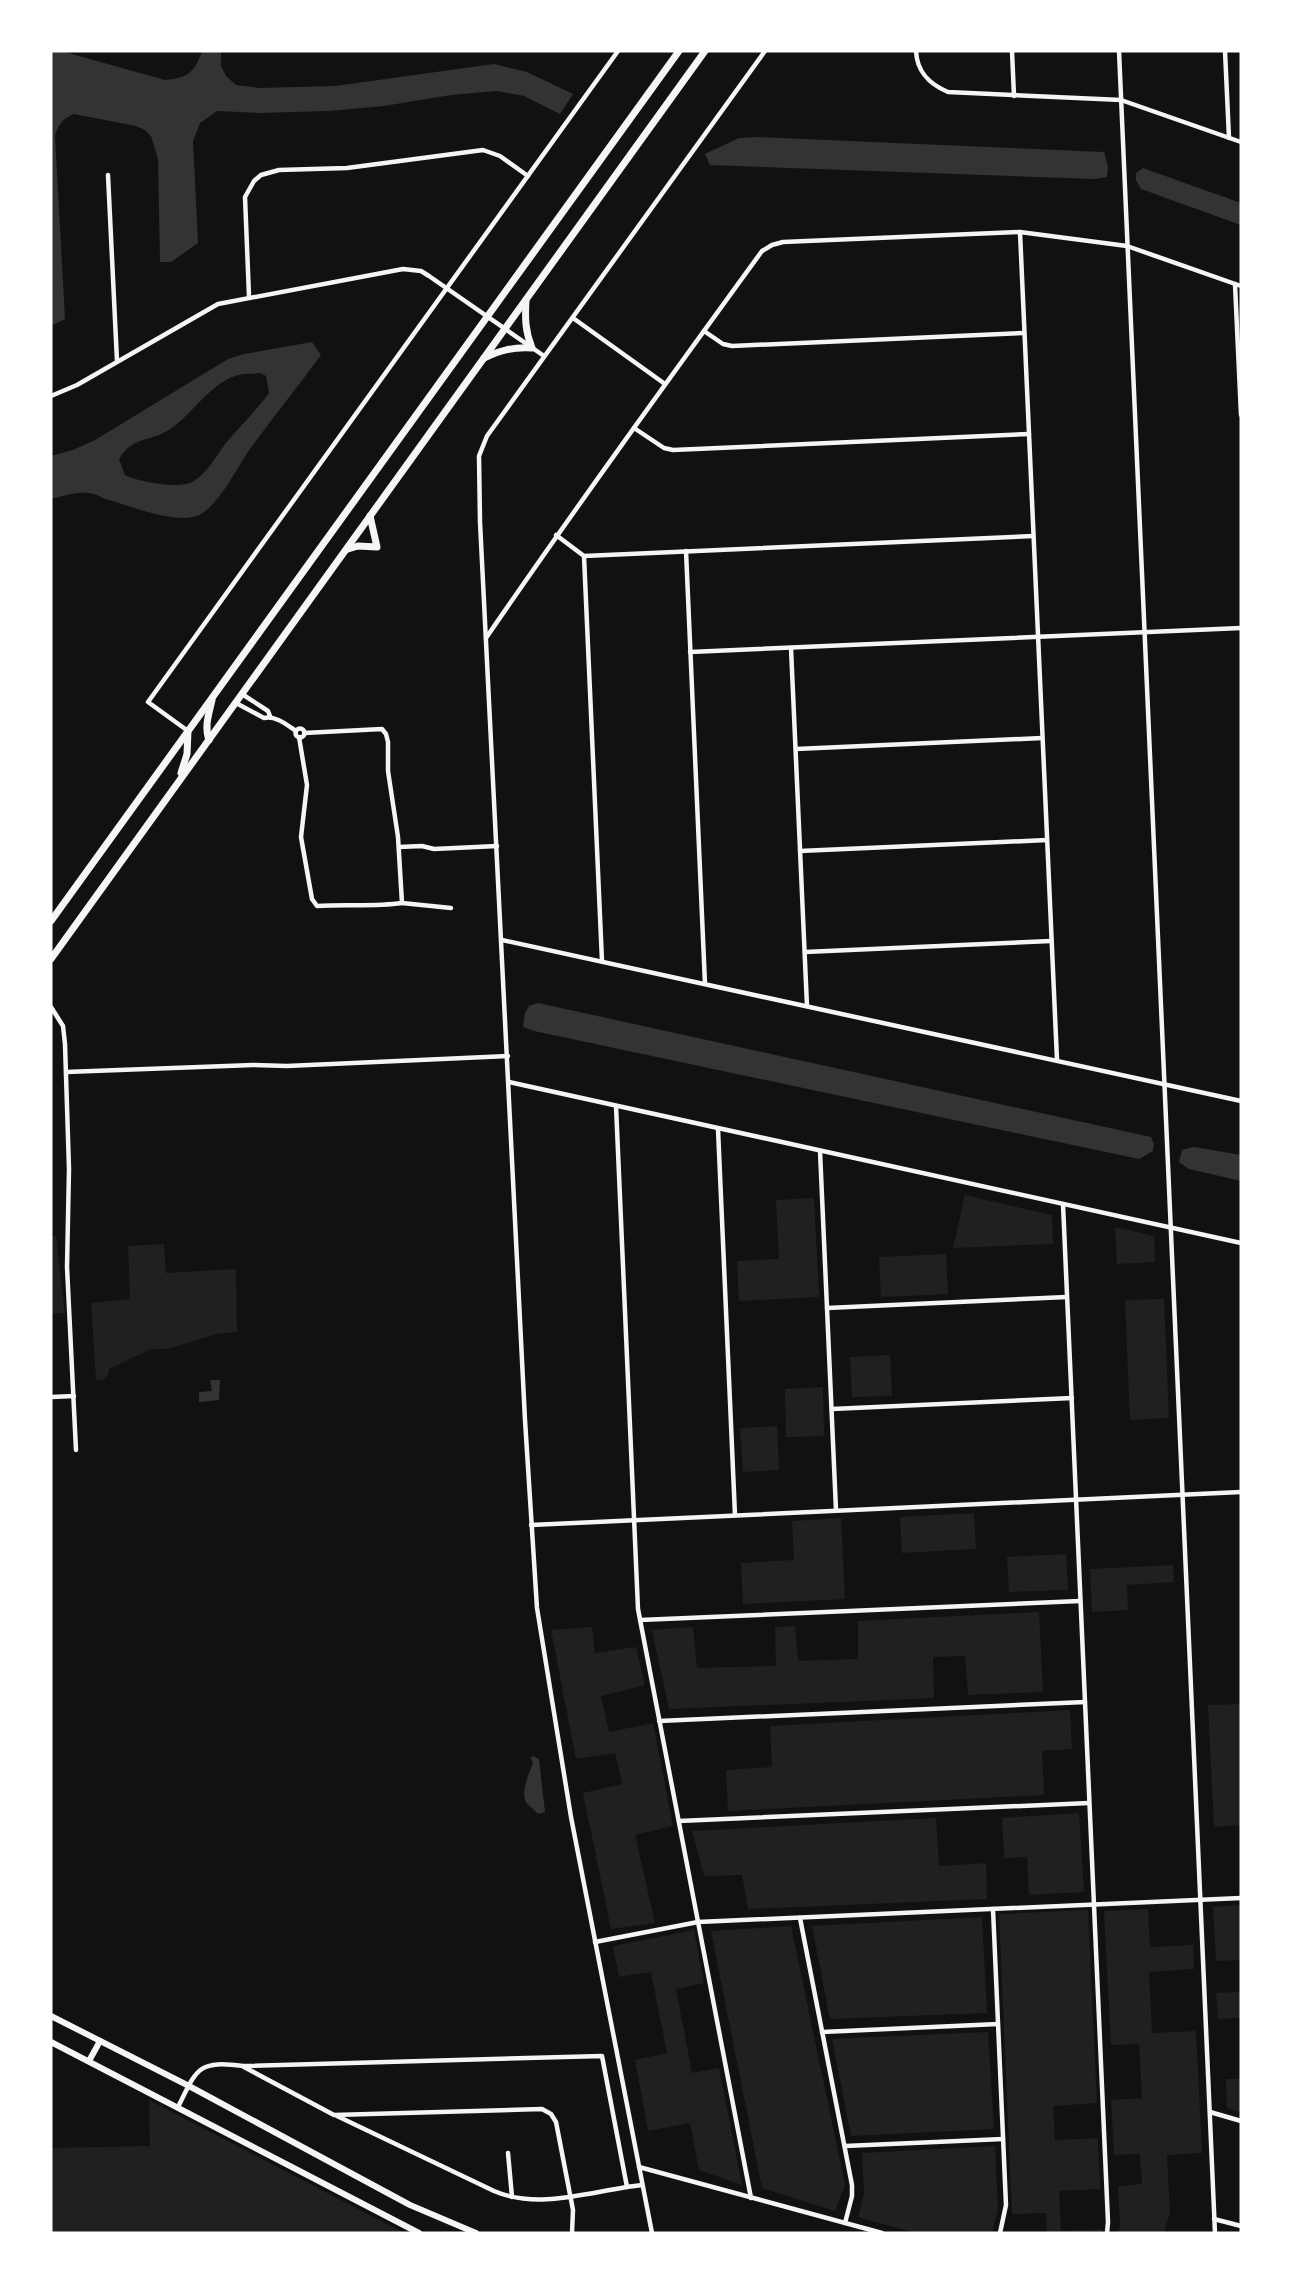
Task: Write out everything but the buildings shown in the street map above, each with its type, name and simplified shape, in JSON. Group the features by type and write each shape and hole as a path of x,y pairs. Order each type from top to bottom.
{"main road":[{"path":"51,921 679,51"},
{"path":"51,959 705,51"},
{"path":"484,358 515,347 532,348 524,320 526,299"},
{"path":"347,549 377,547 370,516"},
{"path":"209,740 206,732 213,696"},
{"path":"179,781 187,754 188,731"},
{"path":"51,2016 410,2205 476,2233"},
{"path":"89,2061 100,2041"},
{"path":"51,2042 419,2233"}],"street":[{"path":"188,731 148,702 618,51"},
{"path":"652,2233 571,1817 537,1608 486,639 479,456 487,436 765,51"},
{"path":"916,51 921,71 928,80 937,88 948,92 1121,100 1241,142"},
{"path":"1012,51 1014,96"},
{"path":"1119,51 1215,2233"},
{"path":"1225,51 1229,138"},
{"path":"250,296 245,197 254,181 261,175 279,170 347,167 483,150 500,156 527,176"},
{"path":"108,175 117,361"},
{"path":"1020,232 1057,1060"},
{"path":"486,639 556,535 665,384 762,251 772,245 783,242 1020,232 1127,246 1238,285 1241,415"},
{"path":"51,396 69,389 209,308 226,301 403,269 421,271 544,356"},
{"path":"573,317 665,384"},
{"path":"704,331 723,344 732,346 1024,333"},
{"path":"634,428 664,448 673,450 1029,435"},
{"path":"556,535 584,556 1033,536"},
{"path":"686,551 705,984"},
{"path":"584,556 602,961"},
{"path":"690,652 1241,628"},
{"path":"792,648 807,1006"},
{"path":"242,694 268,711 270,716 296,731 299,737 307,785 301,837 312,899 317,906 340,904 352,907 402,903 451,908"},
{"path":"236,702 264,718 270,716"},
{"path":"296,731 301,729 304,733"},
{"path":"299,737 304,733 382,729 386,734 388,771 399,847 402,903"},
{"path":"796,749 1042,738"},
{"path":"800,850 1047,840"},
{"path":"399,847 422,846 434,849 497,846"},
{"path":"502,940 1241,1101"},
{"path":"805,952 1051,941"},
{"path":"51,1007 63,1026 66,1072 69,1195 66,1244 76,1450"},
{"path":"66,1072 508,1056"},
{"path":"509,1082 1241,1242"},
{"path":"615,1106 640,1620 751,2198"},
{"path":"718,1129 735,1515"},
{"path":"820,1151 836,1510"},
{"path":"1063,1204 1107,2233"},
{"path":"827,1308 1067,1297"},
{"path":"51,1397 74,1396"},
{"path":"832,1409 1072,1398"},
{"path":"531,1525 1241,1492"},
{"path":"640,1620 1080,1601"},
{"path":"659,1721 1085,1702"},
{"path":"679,1822 1089,1803"},
{"path":"595,1942 698,1922 1241,1898"},
{"path":"993,1909 1006,2205 1000,2233"},
{"path":"800,1918 852,2185 845,2223"},
{"path":"822,2032 998,2024"},
{"path":"178,2107 196,2072 203,2067 221,2064 243,2066 602,2056 628,2186"},
{"path":"243,2066 334,2115 512,2198 542,2200 642,2185"},
{"path":"334,2115 542,2109 551,2114 556,2122 573,2210 572,2233"},
{"path":"1210,2112 1241,2121"},
{"path":"845,2146 1003,2139"},
{"path":"508,2153 512,2198"},
{"path":"639,2167 882,2233"},
{"path":"1214,2219 1241,2226"}],"shaded area":[{"path":"51,51 61,51 165,80 180,78 190,73 202,51 221,51 221,66 226,76 236,85 259,88 335,86 494,64 527,72 573,94 560,114 524,96 497,91 328,111 217,111 200,123 193,141 198,243 171,262 160,262 158,159 151,136 136,126 74,114 62,122 55,136 65,319 51,326"},
{"path":"739,138 1104,152 1108,166 1107,177 1095,179 710,165 705,154"},
{"path":"1143,168 1241,203 1241,225 1141,189 1136,173"},
{"path":"312,342 321,355 250,449 220,496 205,512 187,518 163,516 91,493 51,499 51,456 95,440 228,359","holes":["260,373 266,376 269,393 208,468 194,481 170,485 125,475 119,459 130,446 169,430 228,379 246,374"]},
{"path":"538,1003 1151,1137 1153,1151 1139,1159 523,1027 529,1006"},
{"path":"1194,1147 1241,1155 1241,1181 1189,1169 1179,1162 1182,1150"},
{"path":"965,1195 1052,1215 1053,1244 953,1248"},
{"path":"814,1198 819,1297 739,1301 737,1261 779,1259 776,1200"},
{"path":"1115,1227 1154,1236 1155,1262 1117,1264"},
{"path":"51,1236 56,1236 65,1313 51,1314"},
{"path":"164,1244 166,1273 236,1269 237,1332 217,1334 167,1349 151,1349 109,1369 108,1375 102,1380 96,1380 91,1303 130,1299 128,1246"},
{"path":"946,1254 948,1294 881,1297 879,1257"},
{"path":"1164,1299 1169,1418 1130,1420 1125,1300"},
{"path":"890,1355 892,1396 852,1397 850,1357"},
{"path":"210,1380 220,1380 219,1400 199,1402 199,1392 212,1391"},
{"path":"823,1387 824,1436 786,1437 785,1389"},
{"path":"777,1426 779,1470 743,1472 740,1428"},
{"path":"974,1513 976,1549 902,1553 900,1517"},
{"path":"841,1518 845,1599 743,1604 741,1563 794,1560 792,1521"},
{"path":"1066,1554 1068,1590 1009,1592 1007,1557"},
{"path":"1173,1565 1174,1582 1127,1585 1128,1610 1092,1612 1090,1569"},
{"path":"1039,1612 1043,1692 968,1695 965,1656 933,1657 934,1698 669,1709 652,1630 693,1627 697,1668 776,1666 775,1627 795,1626 798,1661 858,1659 858,1621"},
{"path":"592,1627 595,1653 636,1647 645,1685 601,1696 609,1732 653,1723 673,1826 635,1835 655,1923 611,1929 583,1793 622,1784 615,1753 576,1759 551,1630"},
{"path":"1241,1704 1241,1825 1214,1827 1208,1705"},
{"path":"1070,1710 1072,1749 1042,1751 1044,1795 728,1811 726,1770 772,1767 770,1726"},
{"path":"533,1756 539,1759 545,1812 538,1814 524,1798 533,1762 530,1758"},
{"path":"1079,1813 1084,1892 1029,1895 1027,1857 1004,1858 1002,1818"},
{"path":"936,1818 939,1866 986,1863 987,1899 748,1909 742,1875 704,1876 692,1831"},
{"path":"1241,1905 1241,1960 1216,1961 1213,1907"},
{"path":"1148,1909 1150,1947 1193,1945 1194,1969 1149,1972 1152,2033 1196,2031 1202,2153 1167,2155 1170,2213 1164,2233 1118,2233 1118,2186 1142,2184 1140,2154 1114,2155 1111,2100 1142,2098 1139,2044 1111,2045 1104,1911"},
{"path":"1088,1910 1097,2103 1053,2106 1055,2140 1098,2138 1100,2189 1059,2191 1061,2231 1103,2229 1101,2233 1047,2233 1046,2213 1012,2214 999,1914"},
{"path":"982,1917 987,2013 830,2019 812,1926"},
{"path":"791,1926 845,2185 835,2211 762,2188 711,1931"},
{"path":"694,1930 704,1983 676,1989 692,2073 719,2068 742,2185 699,2170 690,2123 648,2131 635,2060 667,2053 651,1972 619,1977 613,1946"},
{"path":"1241,1992 1241,2018 1218,2019 1216,1993"},
{"path":"988,2032 994,2129 851,2136 832,2039"},
{"path":"1226,2079 1241,2079 1241,2112 1227,2108"},
{"path":"149,2100 404,2233 51,2233 51,2148 150,2146"},
{"path":"995,2146 998,2209 992,2233 916,2233 858,2217 864,2193 862,2153"}]}
